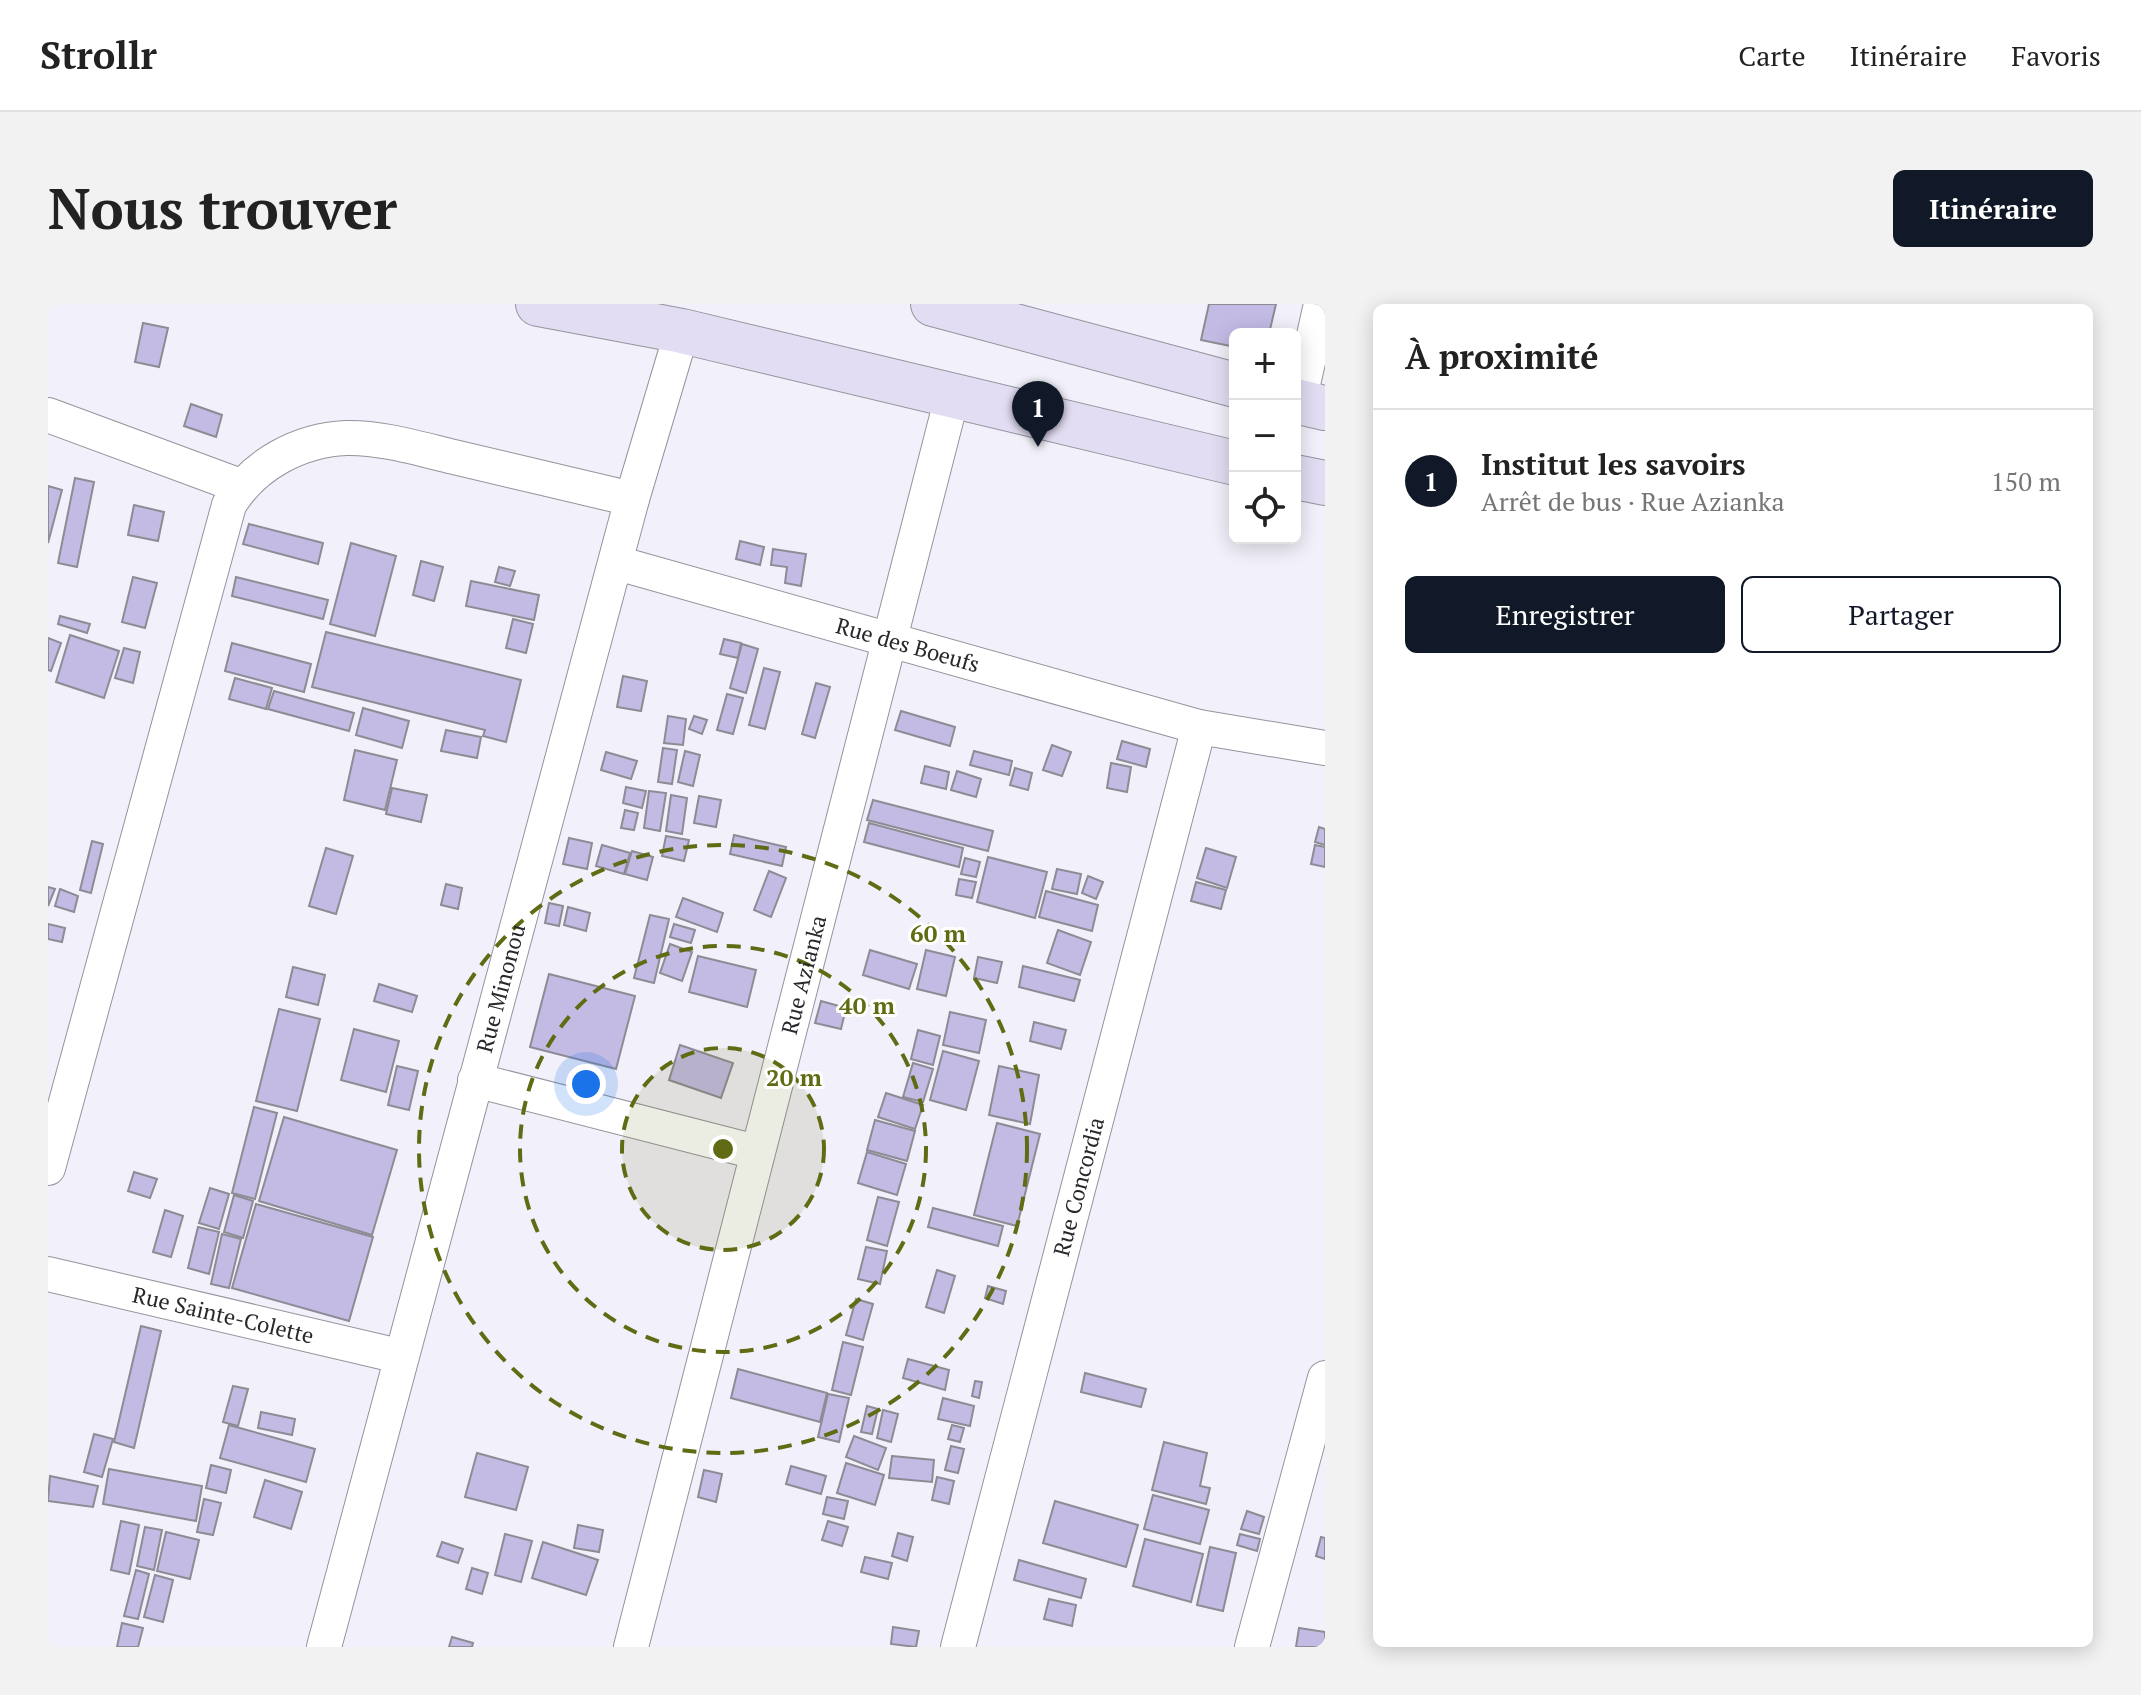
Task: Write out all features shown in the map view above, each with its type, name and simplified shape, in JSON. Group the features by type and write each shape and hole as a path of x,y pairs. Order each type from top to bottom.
{"main road":[{"path":"538,304 682,331 1229,462"},
{"path":"933,304 979,310 1229,383"},
{"path":"1301,478 1325,483"}],"street":[{"path":"1306,403 1321,304"},
{"name":"Rue Minonou","path":"324,1647 399,1356 632,499 682,331"},
{"name":"Rue Azianka","path":"631,1647 887,638 952,397"},
{"path":"48,415 240,486"},
{"path":"48,1168 229,505 240,486 265,464 294,450 345,438 404,445 632,499"},
{"name":"Rue des Boeufs","path":"617,563 1199,727 1325,748"},
{"name":"Rue Concordia","path":"958,1647 1199,727"},
{"path":"475,1080 756,1152"},
{"name":"Rue Sainte-Colette","path":"48,1274 399,1356"},
{"path":"1252,1647 1325,1378"}],"building":[{"path":"1209,304 1276,304 1270,328 1229,328 1229,346 1201,340"},
{"path":"143,323 168,328 159,367 135,362"},
{"path":"191,404 222,415 216,437 184,426"},
{"path":"75,478 94,482 77,567 58,563"},
{"path":"48,486 62,490 48,543"},
{"path":"134,505 164,512 158,541 128,535"},
{"path":"249,524 323,543 318,564 243,544"},
{"path":"740,541 764,547 760,565 736,559"},
{"path":"351,543 396,556 375,636 330,624"},
{"path":"773,549 806,554 801,586 785,583 787,567 771,565"},
{"path":"421,561 443,567 434,601 413,595"},
{"path":"499,567 515,571 510,586 495,582"},
{"path":"133,577 157,583 145,628 122,622"},
{"path":"236,577 328,600 323,619 232,596"},
{"path":"471,581 539,595 534,620 466,606"},
{"path":"60,616 90,624 87,633 58,624"},
{"path":"513,619 533,624 526,653 506,648"},
{"path":"326,632 521,680 506,742 483,736 485,730 312,687"},
{"path":"70,635 119,651 104,698 56,682"},
{"path":"48,638 61,643 51,671 48,670"},
{"path":"724,639 741,643 738,658 720,654"},
{"path":"232,643 311,664 304,692 225,671"},
{"path":"742,644 758,649 746,693 730,688"},
{"path":"124,648 140,652 133,683 115,678"},
{"path":"764,668 780,672 765,729 749,725"},
{"path":"623,676 647,681 641,711 617,707"},
{"path":"235,678 272,688 266,709 229,699"},
{"path":"816,683 830,687 815,738 802,734"},
{"path":"274,691 354,713 349,731 268,709"},
{"path":"727,694 743,698 733,734 717,730"},
{"path":"363,708 409,721 402,748 356,735"},
{"path":"901,711 955,727 950,746 895,730"},
{"path":"668,716 686,719 683,745 664,743"},
{"path":"694,716 707,720 702,734 689,729"},
{"path":"446,730 481,737 477,758 441,751"},
{"path":"1122,741 1150,749 1146,767 1117,759"},
{"path":"1052,745 1071,752 1062,776 1043,770"},
{"path":"663,748 677,750 672,784 658,782"},
{"path":"355,750 397,760 385,810 344,800"},
{"path":"685,751 700,755 693,786 678,782"},
{"path":"974,751 1012,761 1009,775 970,765"},
{"path":"606,752 637,761 631,779 601,770"},
{"path":"1111,763 1131,767 1127,792 1107,788"},
{"path":"925,766 949,772 946,789 921,783"},
{"path":"1015,768 1032,773 1028,790 1010,785"},
{"path":"957,771 981,779 976,797 951,790"},
{"path":"626,787 646,791 642,808 623,803"},
{"path":"392,788 427,795 421,822 386,814"},
{"path":"649,791 666,793 660,831 644,828"},
{"path":"671,795 687,798 682,834 666,831"},
{"path":"699,796 721,800 716,827 694,823"},
{"path":"873,800 993,831 988,851 867,820"},
{"path":"625,810 638,813 634,830 621,828"},
{"path":"869,823 963,848 959,867 864,842"},
{"path":"1319,827 1325,829 1325,845 1315,842"},
{"path":"734,835 786,847 782,866 730,854"},
{"path":"666,836 689,840 684,861 662,856"},
{"path":"569,838 592,843 587,869 563,864"},
{"path":"92,841 103,844 91,893 80,890"},
{"path":"602,845 630,853 624,874 596,866"},
{"path":"1315,845 1325,847 1325,867 1311,864"},
{"path":"326,848 353,856 336,914 309,906"},
{"path":"1206,848 1236,857 1227,888 1197,878"},
{"path":"632,851 653,857 647,880 625,874"},
{"path":"988,857 1047,872 1035,918 977,902"},
{"path":"965,858 980,862 976,877 961,874"},
{"path":"1057,869 1081,874 1077,894 1052,889"},
{"path":"769,871 786,878 771,917 754,910"},
{"path":"1088,876 1103,882 1096,899 1082,893"},
{"path":"959,879 976,882 972,898 956,895"},
{"path":"1196,882 1226,890 1221,909 1191,901"},
{"path":"446,884 462,888 458,909 441,905"},
{"path":"48,887 55,889 48,906"},
{"path":"60,889 78,896 74,912 55,906"},
{"path":"1046,891 1098,905 1092,931 1039,917"},
{"path":"683,898 723,913 717,932 676,917"},
{"path":"549,903 563,906 559,926 545,923"},
{"path":"568,907 590,913 586,931 564,925"},
{"path":"650,915 669,919 654,983 634,978"},
{"path":"48,924 65,928 62,942 48,939"},
{"path":"674,924 695,930 691,943 670,937"},
{"path":"1058,930 1091,942 1080,975 1047,963"},
{"path":"670,944 692,952 682,981 660,973"},
{"path":"870,950 917,964 909,989 863,975"},
{"path":"926,950 955,957 946,996 917,989"},
{"path":"698,956 756,970 747,1007 689,992"},
{"path":"978,957 1002,962 997,983 974,978"},
{"path":"1023,966 1080,980 1074,1001 1019,987"},
{"path":"293,967 325,975 318,1005 286,997"},
{"path":"549,974 635,996 616,1069 530,1047"},
{"path":"379,984 417,996 412,1012 374,1001"},
{"path":"821,1001 846,1008 841,1029 815,1023"},
{"path":"279,1009 320,1019 297,1111 256,1101"},
{"path":"950,1012 986,1020 979,1053 943,1045"},
{"path":"1034,1022 1066,1030 1061,1049 1030,1041"},
{"path":"354,1029 399,1041 386,1092 341,1080"},
{"path":"918,1030 940,1036 933,1065 911,1059"},
{"path":"680,1045 733,1063 721,1098 669,1080"},
{"path":"943,1051 979,1061 966,1110 930,1100"},
{"path":"913,1063 933,1069 923,1102 903,1097"},
{"path":"397,1066 418,1071 409,1110 388,1105"},
{"path":"999,1066 1039,1075 1030,1124 989,1115"},
{"path":"886,1093 923,1105 915,1129 878,1117"},
{"path":"254,1107 277,1113 255,1199 232,1193"},
{"path":"284,1117 397,1150 372,1235 259,1201"},
{"path":"875,1120 915,1131 907,1161 867,1150"},
{"path":"997,1123 1040,1134 1017,1226 974,1215"},
{"path":"867,1152 906,1164 897,1195 858,1183"},
{"path":"134,1172 157,1179 150,1198 128,1191"},
{"path":"210,1188 229,1194 219,1229 199,1223"},
{"path":"234,1195 253,1201 243,1238 224,1232"},
{"path":"878,1197 899,1202 887,1246 867,1240"},
{"path":"256,1204 373,1237 349,1321 232,1288"},
{"path":"933,1208 1003,1226 998,1246 928,1227"},
{"path":"165,1210 183,1216 171,1257 153,1252"},
{"path":"198,1227 219,1232 209,1274 188,1268"},
{"path":"222,1234 241,1239 229,1288 211,1284"},
{"path":"866,1247 887,1251 880,1284 858,1279"},
{"path":"937,1270 955,1276 944,1313 926,1307"},
{"path":"988,1286 1006,1291 1003,1304 985,1298"},
{"path":"856,1299 873,1304 863,1340 846,1335"},
{"path":"141,1326 161,1331 134,1448 114,1442"},
{"path":"843,1342 863,1347 851,1395 832,1390"},
{"path":"908,1359 949,1370 945,1390 903,1378"},
{"path":"738,1369 827,1393 820,1422 731,1398"},
{"path":"1085,1373 1146,1389 1141,1407 1081,1392"},
{"path":"975,1381 982,1382 979,1398 972,1396"},
{"path":"233,1386 248,1389 238,1426 223,1422"},
{"path":"828,1394 849,1398 839,1442 818,1437"},
{"path":"943,1398 974,1406 970,1426 938,1419"},
{"path":"867,1406 878,1409 872,1434 861,1432"},
{"path":"883,1410 898,1414 891,1442 877,1438"},
{"path":"261,1412 295,1419 292,1435 258,1428"},
{"path":"229,1425 315,1449 306,1482 220,1458"},
{"path":"952,1425 964,1428 960,1442 948,1439"},
{"path":"94,1434 113,1439 102,1477 84,1472"},
{"path":"854,1436 886,1448 878,1470 846,1457"},
{"path":"1164,1442 1207,1453 1200,1486 1210,1488 1206,1504 1152,1490"},
{"path":"951,1446 964,1449 958,1473 945,1470"},
{"path":"477,1453 528,1467 516,1510 465,1497"},
{"path":"892,1456 934,1460 932,1482 889,1478"},
{"path":"846,1463 884,1475 875,1505 837,1493"},
{"path":"211,1465 231,1470 226,1493 206,1488"},
{"path":"791,1466 826,1476 821,1494 786,1484"},
{"path":"109,1469 202,1486 196,1521 103,1504"},
{"path":"704,1470 722,1474 716,1502 698,1497"},
{"path":"50,1476 98,1486 93,1507 48,1501"},
{"path":"937,1477 954,1481 949,1504 932,1500"},
{"path":"265,1480 302,1492 291,1529 254,1517"},
{"path":"1153,1495 1209,1510 1200,1544 1144,1529"},
{"path":"827,1497 848,1501 844,1519 823,1514"},
{"path":"204,1499 221,1503 213,1535 197,1532"},
{"path":"1055,1501 1138,1525 1126,1567 1043,1543"},
{"path":"1247,1511 1264,1517 1259,1534 1241,1529"},
{"path":"121,1521 139,1525 129,1574 111,1570"},
{"path":"828,1521 848,1527 842,1546 822,1540"},
{"path":"578,1525 603,1530 599,1552 574,1548"},
{"path":"145,1527 162,1530 154,1570 137,1566"},
{"path":"166,1532 199,1540 190,1579 157,1571"},
{"path":"898,1533 913,1537 907,1561 892,1556"},
{"path":"505,1534 532,1541 521,1582 495,1575"},
{"path":"1240,1534 1260,1539 1257,1551 1237,1545"},
{"path":"1321,1537 1325,1538 1325,1559 1316,1556"},
{"path":"1145,1539 1203,1554 1191,1602 1133,1586"},
{"path":"442,1542 463,1549 458,1563 437,1556"},
{"path":"543,1542 598,1560 586,1595 532,1578"},
{"path":"1210,1547 1236,1553 1223,1611 1197,1605"},
{"path":"865,1557 892,1563 888,1579 861,1572"},
{"path":"1019,1560 1086,1579 1081,1598 1014,1580"},
{"path":"472,1568 488,1573 482,1594 466,1589"},
{"path":"136,1570 149,1574 138,1619 124,1616"},
{"path":"155,1575 173,1580 163,1622 144,1617"},
{"path":"1049,1599 1076,1605 1072,1626 1044,1619"},
{"path":"122,1623 143,1628 138,1647 117,1647"},
{"path":"893,1627 919,1631 916,1647 891,1644"},
{"path":"1299,1628 1325,1632 1325,1647 1296,1647"},
{"path":"452,1637 473,1643 472,1647 449,1647"}],"place":[{"name":"Institut les savoirs","path":"1038,447"}]}
